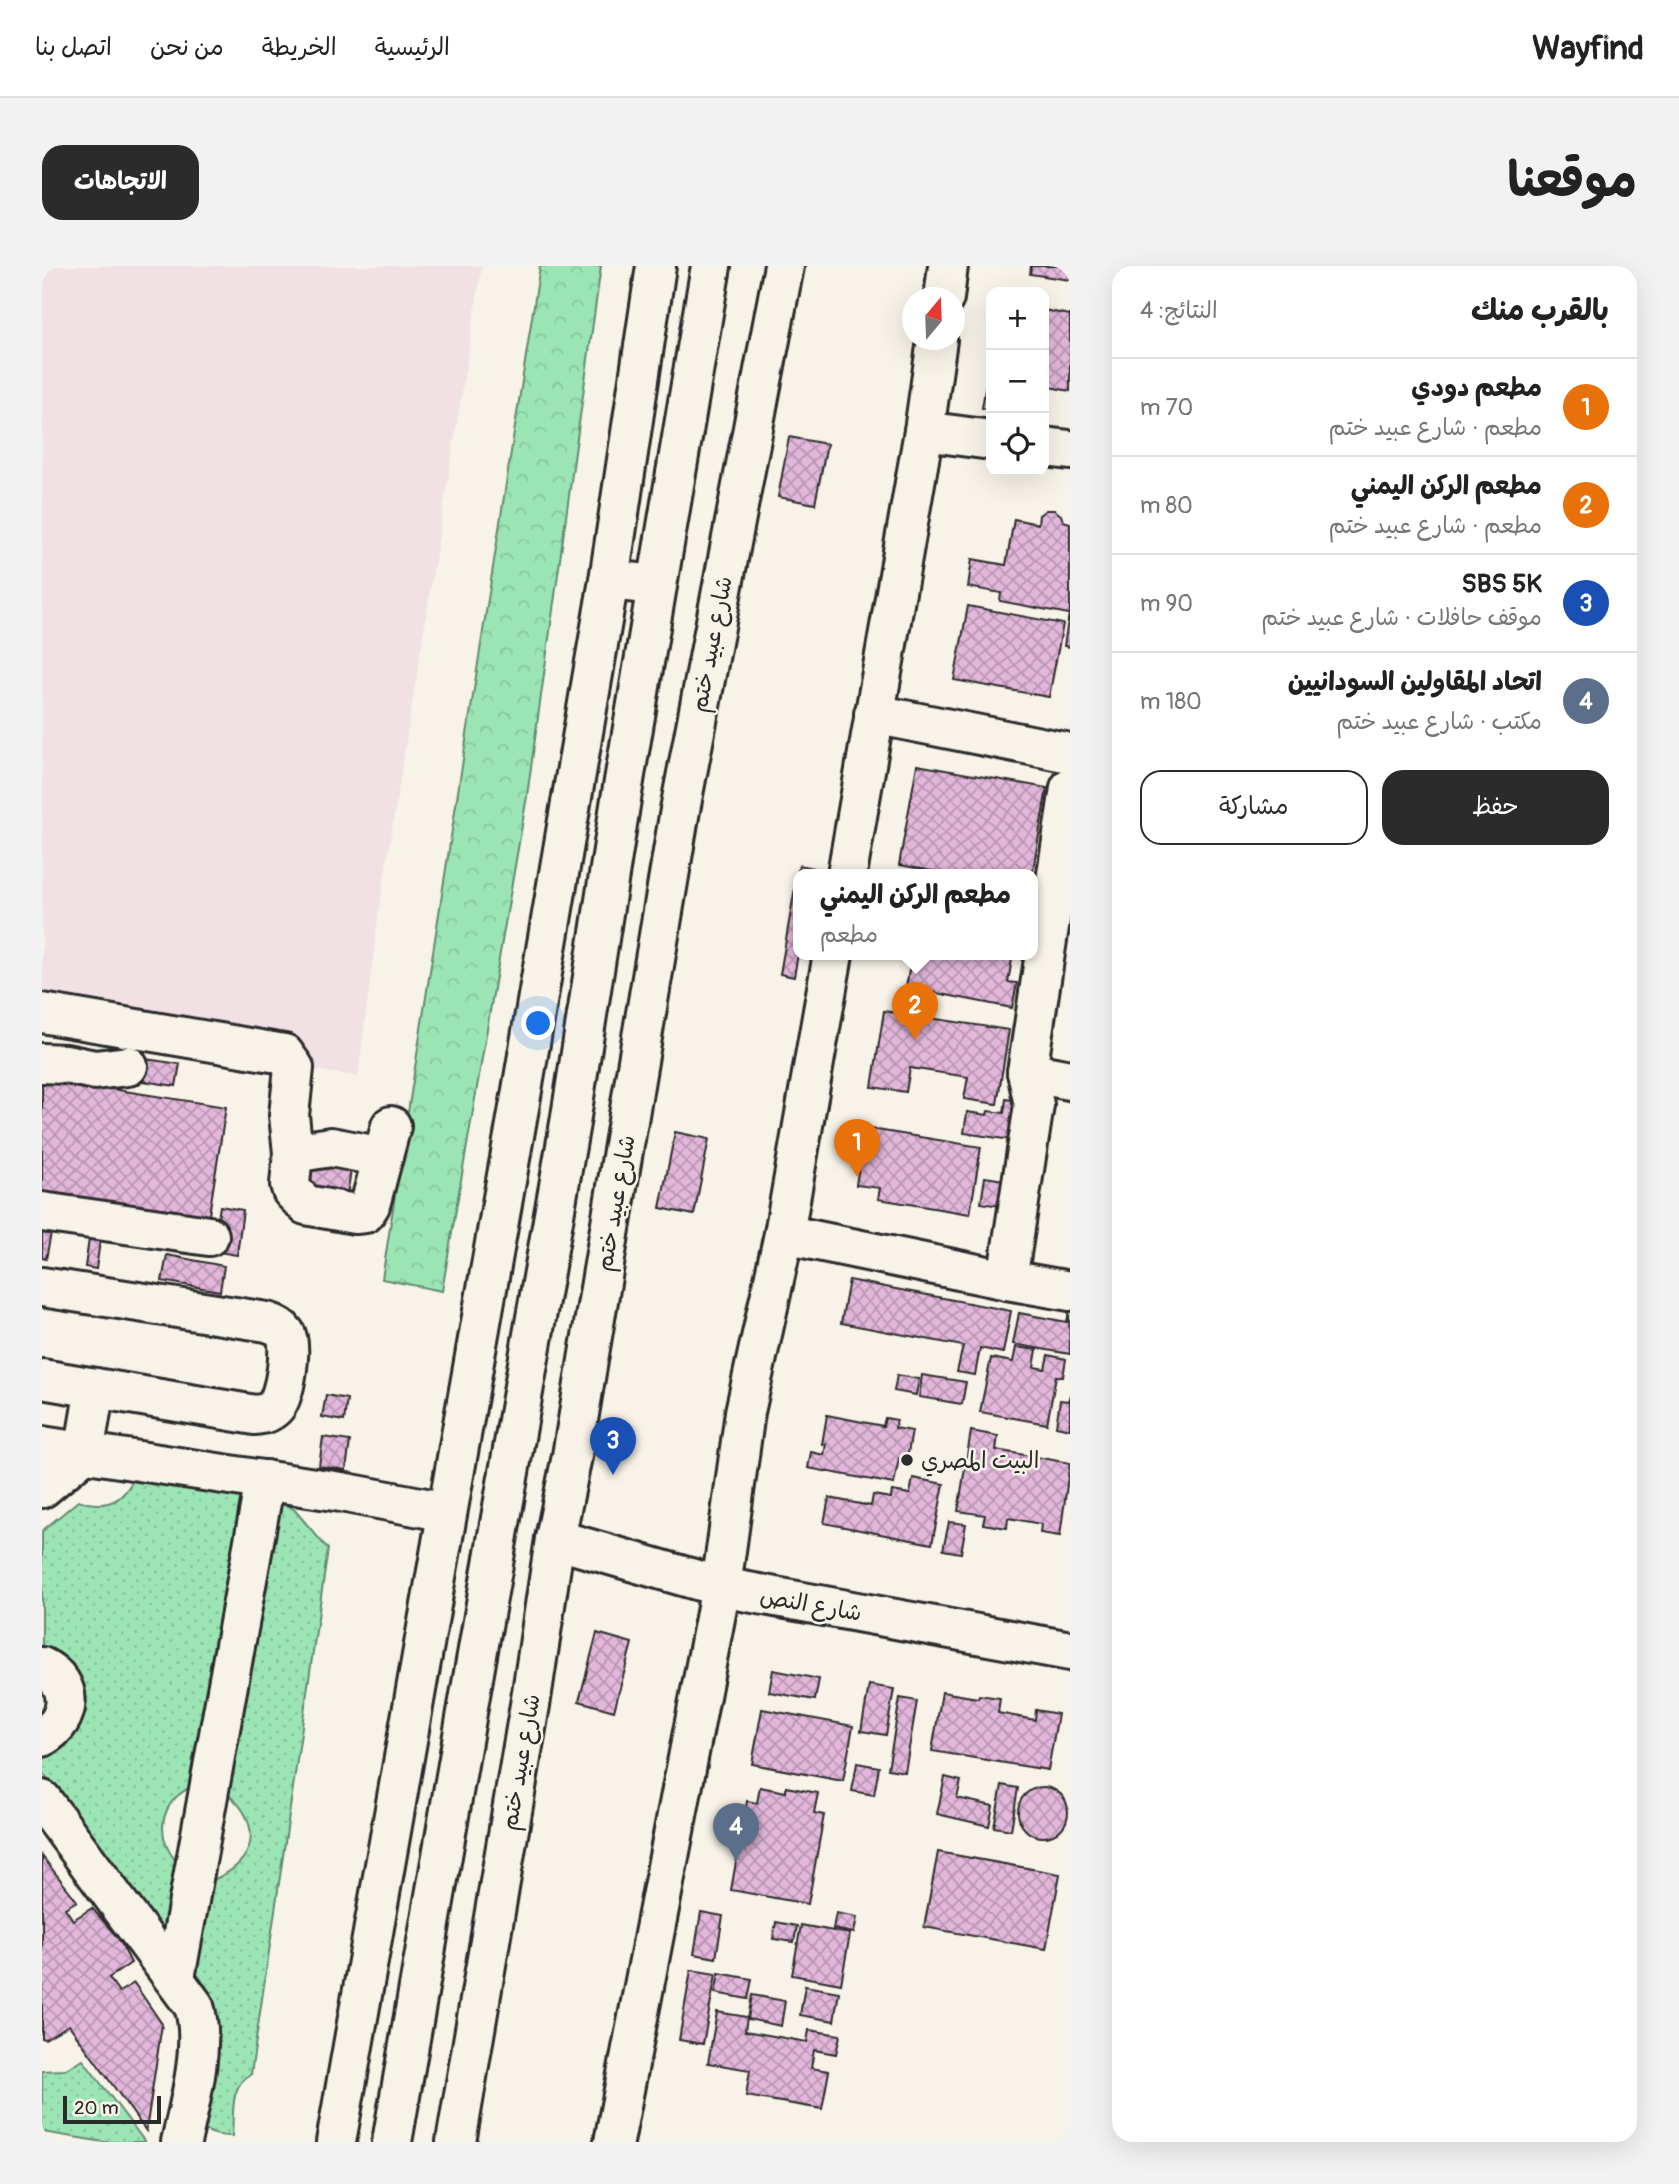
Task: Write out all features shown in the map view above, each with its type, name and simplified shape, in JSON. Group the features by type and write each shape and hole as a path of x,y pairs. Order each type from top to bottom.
{"street":[{"path":"336,2142 520,1102 609,580 656,266"},
{"path":"392,2142 570,1123 711,266"},
{"name":"شارع عبيد ختم","path":"456,2142 531,1699 555,1539 572,1456 680,810 784,266"},
{"path":"945,287 948,266"},
{"path":"848,869 936,350"},
{"path":"924,430 986,439"},
{"path":"1049,448 1070,450"},
{"path":"609,580 657,585"},
{"path":"874,714 1070,753"},
{"path":"1007,1280 1034,1105 1027,1072 1070,788"},
{"path":"614,2142 721,1587 745,1412 784,1234 832,960"},
{"path":"42,1013 284,1054 294,1068 289,1115 293,1153 290,1185 296,1196 306,1205 365,1213 370,1205 387,1142 293,1153"},
{"path":"42,1063 66,1064 95,1070 128,1066"},
{"path":"1027,1072 1070,1080"},
{"path":"42,1212 209,1236"},
{"path":"784,1234 1070,1291"},
{"path":"42,1287 267,1322 277,1325 289,1341 280,1401 274,1409 255,1415 42,1379"},
{"path":"42,1488 84,1453 95,1388"},
{"path":"42,1446 265,1480 447,1512"},
{"path":"175,1978 265,1480"},
{"name":"شارع النص","path":"555,1539 721,1587 1070,1651"},
{"path":"42,1667 51,1671 60,1681 66,1706 62,1720 54,1730 42,1737"},
{"path":"42,1800 194,2006 200,2033 181,2142"}],"shaded area":[{"path":"42,266 482,266 378,917 358,1077 42,1025"}],"green space":[{"path":"540,266 601,266 527,796 442,1291 382,1279"},
{"path":"136,1474 243,1496 191,1787 172,1802 163,1823 166,1845 180,1865 167,1939 42,1772 52,1651 42,1646 42,1531 78,1501 98,1504 114,1501 126,1491"},
{"path":"275,1503 292,1507 328,1549 251,2074 239,2085 236,2093 232,2136 222,2136 209,2132 198,2123 216,2014 194,1981 207,1884 235,1867 243,1858 251,1838 247,1818 242,1809 226,1793"},
{"path":"83,2060 145,2142 104,2142 42,2132 42,2071 64,2070"}],"building":[{"path":"1031,266 1070,266 1070,280 1030,274"},
{"path":"1049,311 1070,315 1070,391 1049,387"},
{"path":"986,384 986,409 982,408"},
{"path":"789,437 827,444 815,504 778,497"},
{"path":"1046,510 1054,510 1061,515 1063,521 1070,523 1070,647 1064,646 1069,614 1000,601 1001,593 968,587 972,559 1006,565 1014,519 1038,524 1039,515"},
{"path":"968,606 1063,624 1049,697 954,680"},
{"path":"917,765 1047,788 1033,869 921,869 899,865"},
{"path":"799,865 814,868 814,869 798,869"},
{"path":"793,899 793,960 797,960 794,977 780,974"},
{"path":"911,960 1012,960 1008,982 1017,983 1012,1008 906,987"},
{"path":"884,1011 1009,1030 997,1104 964,1099 968,1077 910,1068 906,1092 872,1087"},
{"path":"139,1058 180,1064 176,1086 136,1080"},
{"path":"42,1078 226,1107 208,1221 42,1195"},
{"path":"1006,1099 1024,1102 1018,1141 964,1133 967,1112 987,1115 988,1111 1004,1113"},
{"path":"865,1128 981,1147 970,1214 878,1199 880,1188 856,1185"},
{"path":"675,1132 709,1139 694,1215 660,1208"},
{"path":"313,1157 352,1164 347,1195 308,1188"},
{"path":"985,1177 1011,1181 1006,1207 981,1203"},
{"path":"220,1206 243,1210 237,1255 213,1251"},
{"path":"42,1232 51,1233 46,1259 42,1258"},
{"path":"89,1239 100,1241 96,1269 85,1267"},
{"path":"167,1255 224,1266 220,1291 162,1281"},
{"path":"849,1280 1011,1311 1003,1353 980,1348 975,1375 957,1372 963,1346 841,1323"},
{"path":"1069,1311 1070,1354 1013,1344 1019,1313 1067,1322"},
{"path":"1016,1347 1037,1350 1034,1367 1045,1369 1048,1355 1066,1359 1063,1377 1056,1376 1047,1424 980,1412 991,1358 1013,1362"},
{"path":"897,1375 919,1379 916,1395 894,1391"},
{"path":"922,1375 966,1382 962,1404 919,1397"},
{"path":"1070,1394 1070,1429 1056,1426 1060,1400 1069,1401"},
{"path":"326,1395 347,1399 344,1421 322,1417"},
{"path":"827,1415 883,1426 885,1418 897,1420 895,1428 912,1431 907,1459 899,1458 894,1484 808,1468 811,1452 824,1455 826,1444 822,1444"},
{"path":"971,1431 998,1436 996,1450 1070,1463 1060,1536 1040,1533 1041,1524 1008,1518 1007,1528 983,1524 985,1515 958,1511"},
{"path":"323,1437 350,1441 346,1470 319,1466"},
{"path":"913,1478 944,1484 932,1544 824,1523 829,1498 871,1506 873,1495 891,1498 892,1491 910,1494"},
{"path":"949,1522 966,1524 961,1553 943,1550"},
{"path":"597,1633 632,1643 614,1711 579,1701"},
{"path":"773,1670 819,1679 815,1700 769,1692"},
{"path":"869,1685 894,1689 886,1735 861,1731"},
{"path":"942,1692 978,1698 979,1695 1000,1698 998,1713 1035,1720 1036,1710 1058,1714 1048,1770 932,1751"},
{"path":"900,1698 917,1701 905,1772 888,1769"},
{"path":"762,1709 853,1726 843,1781 752,1764"},
{"path":"857,1763 879,1767 874,1795 852,1791"},
{"path":"945,1777 961,1781 957,1798 993,1806 989,1826 937,1814"},
{"path":"1002,1785 1018,1788 1011,1830 994,1827"},
{"path":"760,1787 786,1792 786,1787 818,1793 814,1813 824,1815 808,1904 731,1890 747,1801 757,1803"},
{"path":"1043,1787 1061,1794 1068,1812 1061,1830 1043,1837 1025,1830 1018,1812 1025,1794"},
{"path":"938,1852 1060,1874 1046,1949 924,1927"},
{"path":"42,1856 77,1901 65,1908 73,1920 92,1908 119,1939 131,1963 109,1978 119,1992 134,1983 162,2024 146,2131 69,2025 45,2039 42,2038"},
{"path":"701,1912 723,1916 716,1958 694,1954"},
{"path":"836,1913 857,1917 854,1933 833,1929"},
{"path":"776,1922 797,1926 794,1942 773,1939"},
{"path":"801,1925 850,1934 841,1984 792,1975"},
{"path":"691,1970 716,1974 703,2044 679,2040"},
{"path":"719,1973 752,1979 748,1999 715,1993"},
{"path":"805,1986 839,1992 834,2021 800,2015"},
{"path":"752,1995 785,2001 781,2026 748,2019"},
{"path":"717,2012 747,2017 745,2031 807,2042 809,2030 840,2035 836,2054 814,2050 811,2068 829,2071 822,2109 746,2096 750,2070 708,2063"}],"place":[{"name":"مطعم الركن اليمني","path":"915,1040"},
{"name":"مطعم دودي","path":"857,1177"},
{"name":"البيت المصري","path":"907,1460"},
{"name":"SBS 5K","path":"613,1475"},
{"name":"اتحاد المقاولين السودانيين","path":"736,1861"}]}
